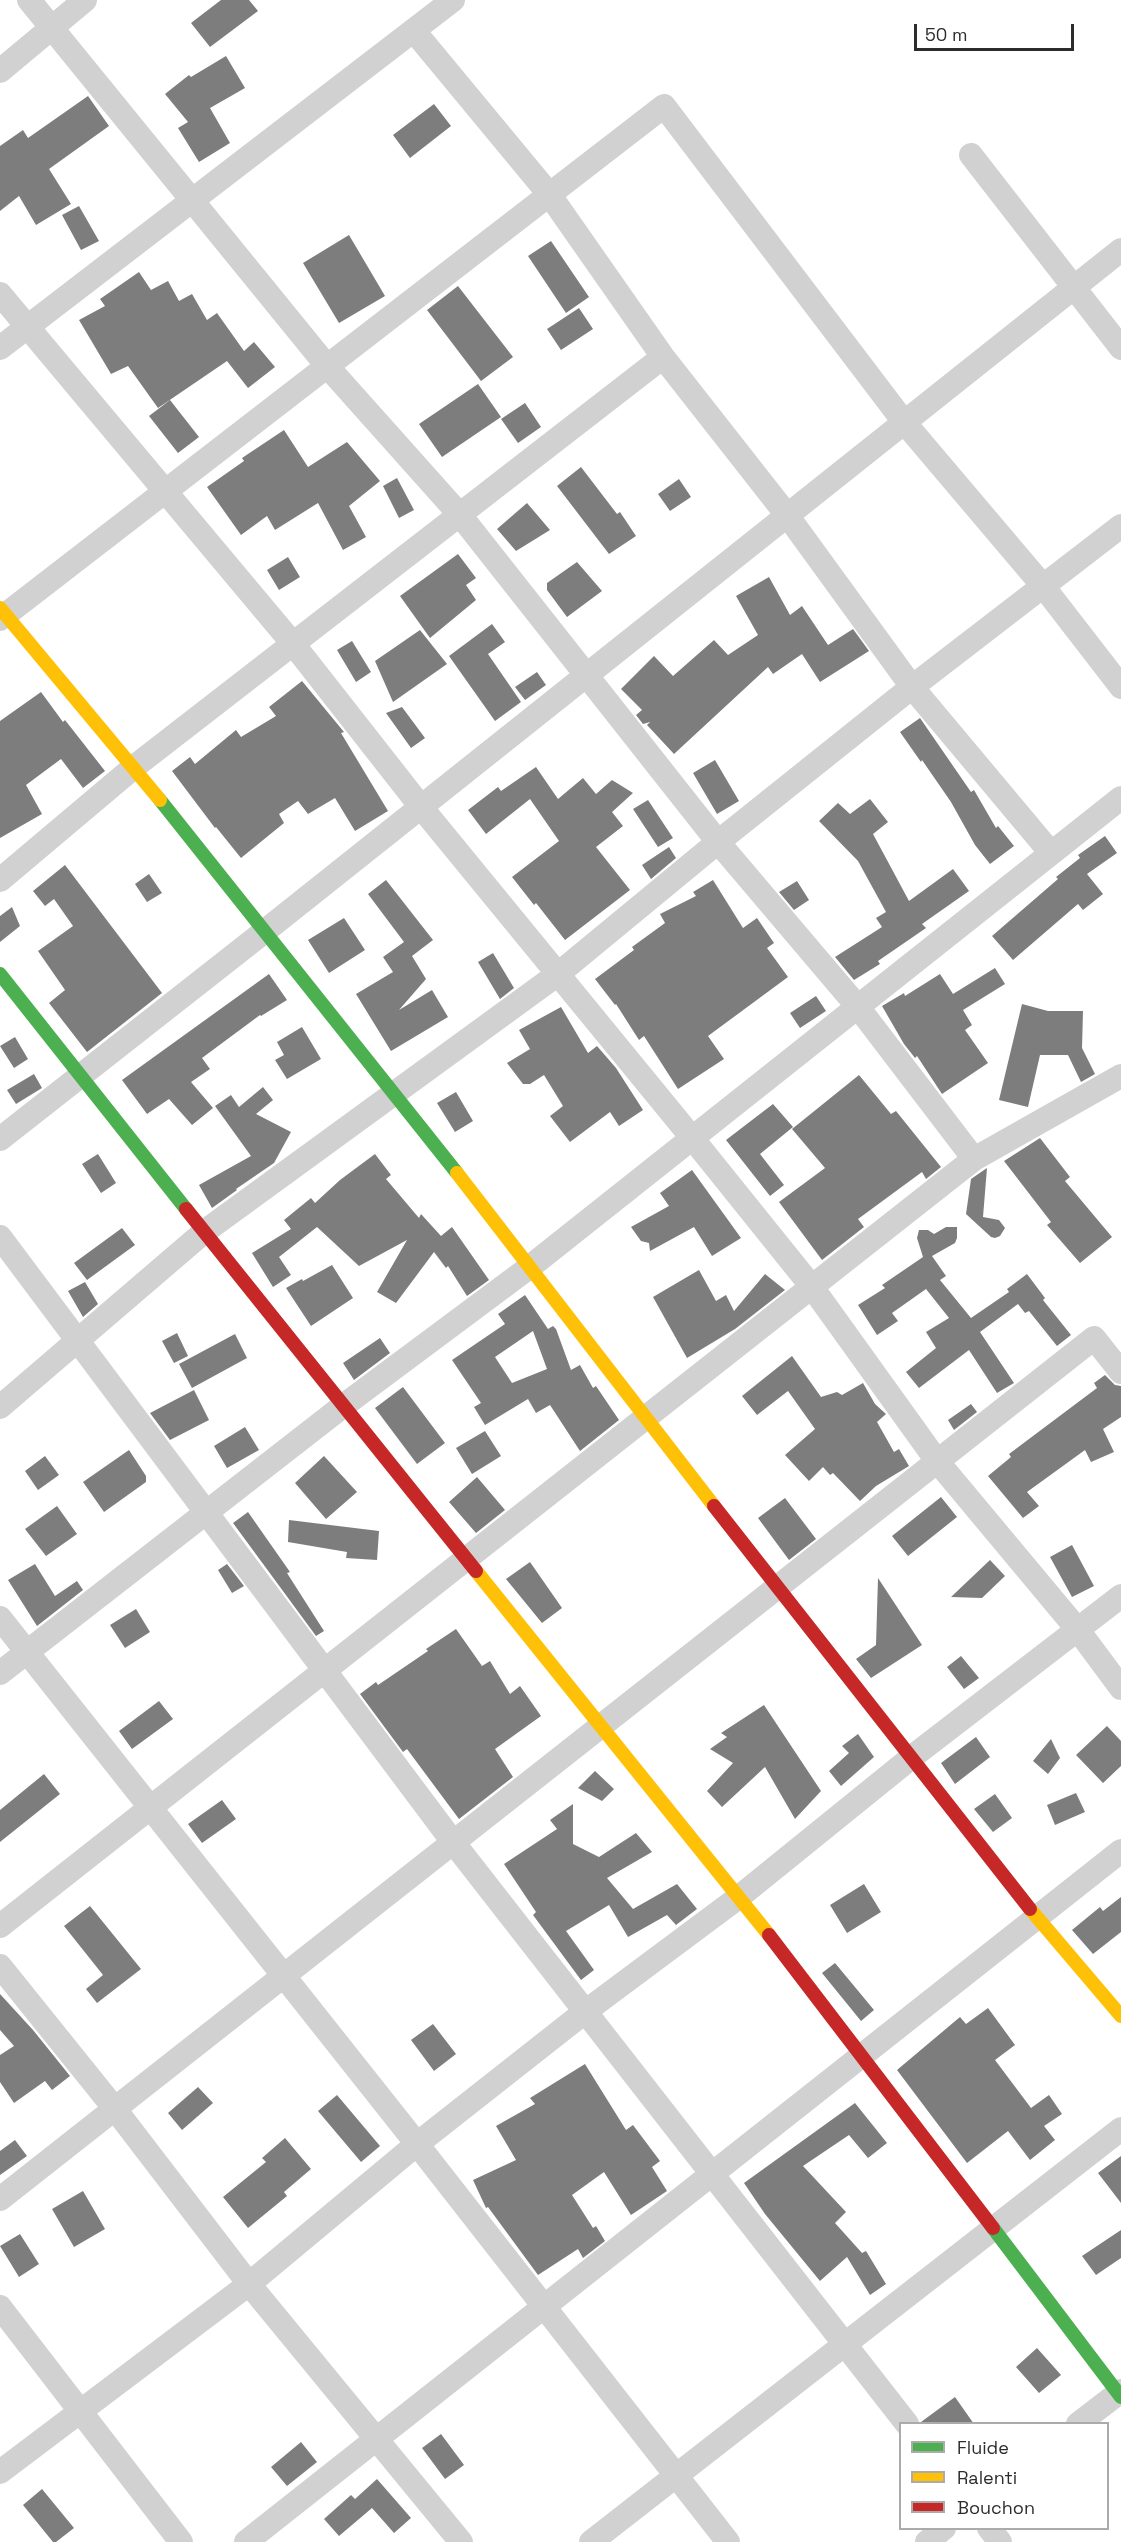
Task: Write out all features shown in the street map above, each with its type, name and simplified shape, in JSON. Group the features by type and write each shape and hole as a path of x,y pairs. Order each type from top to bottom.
{"street":[{"path":"29,0 327,366 460,515 718,842 858,1007 974,1159"},
{"path":"0,71 85,0"},
{"path":"0,348 453,0"},
{"path":"414,31 549,194 663,357 787,515 912,687 1051,854"},
{"path":"1121,687 1043,586 904,422 664,106 165,492 2,614 134,767 265,931 531,1266 776,1588 912,1757 1037,1918 1121,2016"},
{"path":"971,155 1121,348"},
{"path":"0,1139 1121,250"},
{"path":"0,294 294,645 421,807 693,1139 812,1287 937,1461 1078,1630 1121,1688"},
{"path":"0,880 134,767 663,357"},
{"path":"0,1407 79,1342 204,1232 558,974 912,687 1121,526"},
{"path":"0,1673 343,1407 531,1266 1121,798"},
{"path":"0,974 343,1407 739,1896 1120,2394 1081,2422"},
{"path":"0,1926 974,1159 1121,1076"},
{"path":"0,1237 453,1842 905,2422"},
{"path":"0,2199 1094,1338 1121,1372"},
{"path":"0,2472 79,2410 249,2284 417,2144 586,2011 739,1896 912,1757 1121,1596"},
{"path":"0,1618 417,2144 728,2542"},
{"path":"246,2542 1121,1851"},
{"path":"0,1966 115,2109 249,2284 461,2542"},
{"path":"591,2542 1121,2129"},
{"path":"0,2307 181,2542"},
{"path":"927,2542 943,2530"},
{"path":"990,2530 1000,2542"}],"building":[{"path":"221,0 249,0 258,11 210,47 191,23"},
{"path":"226,56 245,88 210,108 230,143 199,162 178,128 188,122 165,94 189,75 191,77"},
{"path":"88,96 109,126 49,169 71,204 36,225 19,196 0,211 0,146 23,130 28,138"},
{"path":"434,104 451,126 410,158 393,135"},
{"path":"79,206 99,241 81,250 62,215"},
{"path":"349,235 385,296 339,323 303,263"},
{"path":"551,241 589,297 566,313 528,256"},
{"path":"139,272 151,290 168,281 179,301 192,294 207,320 217,313 244,351 254,342 275,367 248,388 227,361 158,408 128,366 111,374 79,320 105,306 100,299"},
{"path":"458,286 513,357 481,381 427,310"},
{"path":"579,308 593,329 561,350 547,329"},
{"path":"478,384 501,417 442,457 419,424"},
{"path":"170,400 199,437 178,453 149,416"},
{"path":"525,403 541,427 518,443 501,419"},
{"path":"284,430 308,467 347,442 380,481 349,506 366,537 343,550 318,503 275,530 267,516 241,535 207,487 244,461 242,458"},
{"path":"581,467 617,514 620,512 636,536 609,554 557,486"},
{"path":"397,478 414,510 399,518 383,486"},
{"path":"679,479 691,497 670,511 658,494"},
{"path":"527,503 550,530 516,551 497,529"},
{"path":"458,554 476,578 466,585 476,600 430,638 400,596"},
{"path":"288,557 300,577 279,590 267,570"},
{"path":"577,562 602,591 567,617 547,590 547,583"},
{"path":"769,577 790,615 802,606 828,645 853,629 869,651 820,682 802,654 773,674 768,667 674,754 647,725 650,722 643,724 636,715 642,710 621,689 654,656 673,676 714,640 728,655 758,635 736,596"},
{"path":"492,624 505,642 488,654 521,702 495,721 449,656"},
{"path":"420,630 447,664 393,702 375,661"},
{"path":"352,641 371,672 356,682 337,650"},
{"path":"537,672 546,685 525,700 515,687"},
{"path":"302,681 344,732 341,733 388,811 355,831 335,798 308,814 298,801 279,814 284,823 241,858 172,771 190,757 195,764 236,730 241,737 276,716 269,707"},
{"path":"41,692 105,771 83,788 61,759 26,785 42,814 0,838 0,721"},
{"path":"402,707 425,738 411,748 386,713"},
{"path":"920,718 971,792 974,790 996,828 998,826 1014,846 990,864 975,845 951,802 900,732"},
{"path":"715,760 739,801 717,814 693,773"},
{"path":"536,767 558,799 583,778 596,794 612,780 633,793 612,812 623,826 596,847 630,890 565,940 512,877 559,841 530,799 486,834 468,810 498,787 501,791"},
{"path":"870,799 888,822 873,834 909,901 953,869 969,891 922,924 926,928 878,961 880,964 854,980 835,957 882,927 876,918 886,912 858,861 819,821 838,803 850,814"},
{"path":"648,800 673,838 658,847 633,809"},
{"path":"1105,836 1117,853 1087,874 1103,894 1083,910 1078,904 1013,960 992,936 1058,879 1056,877 1080,858 1078,855"},
{"path":"669,847 676,858 651,879 642,865"},
{"path":"65,865 162,993 87,1052 49,1003 65,990 38,951 73,926 54,899 45,906 33,891"},
{"path":"149,874 162,893 147,902 135,884"},
{"path":"386,880 433,940 412,956 426,979 399,1010 432,990 448,1017 391,1051 356,994 393,972 383,957 404,942 368,894"},
{"path":"713,880 743,928 757,918 774,943 767,948 788,977 708,1036 724,1059 678,1089 644,1036 639,1040 616,1004 595,979 634,950 632,947 665,923 660,914 696,896 693,892"},
{"path":"797,881 809,900 794,910 779,892"},
{"path":"12,907 20,926 0,942 0,916"},
{"path":"344,918 365,950 329,973 308,940"},
{"path":"493,953 514,988 500,999 478,962"},
{"path":"995,968 1005,984 963,1010 972,1025 965,1030 988,1063 942,1094 917,1056 915,1058 904,1044 882,1006 904,993 905,996 940,974 953,994"},
{"path":"269,974 287,1000 260,1015 202,1058 210,1069 191,1082 213,1108 192,1125 169,1099 147,1114 122,1080"},
{"path":"816,996 826,1011 800,1028 790,1013"},
{"path":"1022,1004 1048,1011 1083,1011 1082,1048 1095,1074 1081,1082 1068,1055 1040,1055 1028,1107 999,1100"},
{"path":"561,1007 588,1053 597,1046 616,1068 643,1110 619,1126 610,1112 570,1142 550,1116 563,1106 544,1075 530,1084 523,1084 507,1063 530,1049 519,1030"},
{"path":"302,1027 321,1059 287,1079 275,1060 284,1055 277,1042"},
{"path":"15,1037 28,1059 14,1068 0,1046"},
{"path":"34,1074 42,1088 16,1104 7,1090"},
{"path":"859,1075 891,1114 896,1111 941,1167 926,1179 922,1172 858,1219 864,1227 822,1260 779,1202 825,1168 792,1129"},
{"path":"263,1087 273,1100 256,1114 291,1132 274,1163 212,1208 199,1185 251,1156 215,1106 231,1095 239,1107"},
{"path":"456,1092 473,1121 455,1132 437,1103"},
{"path":"773,1104 793,1127 760,1154 784,1185 770,1196 726,1140"},
{"path":"1040,1138 1070,1177 1065,1181 1112,1237 1080,1263 1047,1225 1051,1222 1004,1161"},
{"path":"98,1154 116,1183 101,1193 82,1164"},
{"path":"375,1154 391,1175 386,1179 419,1218 421,1214 441,1236 452,1227 489,1280 467,1296 448,1266 446,1268 434,1252 396,1303 377,1292 407,1240 359,1266 317,1227 279,1257 291,1275 273,1287 252,1253 291,1229 284,1220 311,1198 315,1203 340,1180"},
{"path":"987,1168 983,1217 999,1220 1005,1228 1000,1236 995,1238 966,1214 971,1179"},
{"path":"692,1170 741,1238 712,1256 694,1227 650,1251 649,1243 641,1241 631,1227 669,1206 660,1193"},
{"path":"946,1227 957,1227 955,1243 932,1256 946,1276 940,1280 971,1318 1009,1292 1007,1289 1027,1274 1045,1298 1043,1300 1071,1335 1057,1346 1029,1311 1025,1313 1018,1304 980,1332 1014,1383 997,1393 969,1350 919,1388 906,1372 936,1348 926,1332 949,1318 926,1289 892,1313 898,1321 877,1335 858,1305 885,1288 882,1285 923,1257 917,1238 919,1230 928,1230 934,1234"},
{"path":"122,1228 135,1245 87,1280 74,1263"},
{"path":"332,1265 353,1298 311,1326 286,1288"},
{"path":"699,1270 716,1301 726,1295 734,1311 765,1274 785,1290 735,1329 687,1358 653,1297"},
{"path":"85,1282 98,1304 83,1317 68,1291"},
{"path":"525,1295 548,1329 553,1326 556,1329 571,1370 580,1365 593,1388 596,1386 619,1420 580,1451 550,1405 536,1413 528,1399 485,1425 474,1407 481,1403 452,1360 505,1324 498,1314","holes":["533,1331 547,1369 512,1383 495,1357"]},
{"path":"177,1333 188,1356 174,1363 162,1341"},
{"path":"235,1334 247,1358 192,1388 179,1364"},
{"path":"380,1338 390,1353 354,1380 343,1363"},
{"path":"792,1356 821,1397 837,1392 842,1395 863,1383 875,1404 886,1414 877,1422 894,1452 899,1449 909,1466 876,1486 860,1501 833,1473 830,1475 823,1467 809,1481 785,1455 815,1429 788,1391 757,1415 742,1396"},
{"path":"1105,1375 1115,1385 1121,1386 1121,1417 1103,1429 1114,1452 1091,1462 1085,1450 1027,1492 1039,1506 1023,1518 988,1476 1011,1457 1009,1454 1097,1388 1094,1383"},
{"path":"403,1387 445,1443 417,1464 375,1408"},
{"path":"194,1390 209,1420 170,1440 150,1413"},
{"path":"971,1404 977,1412 954,1430 948,1420"},
{"path":"245,1427 259,1450 227,1468 214,1446"},
{"path":"485,1431 501,1456 472,1474 456,1448"},
{"path":"129,1450 146,1476 146,1482 104,1512 83,1482"},
{"path":"45,1456 59,1475 38,1490 25,1471"},
{"path":"324,1456 357,1492 326,1519 295,1483"},
{"path":"477,1477 505,1510 476,1533 449,1502"},
{"path":"941,1497 957,1517 908,1556 892,1536"},
{"path":"785,1498 816,1539 789,1560 758,1518"},
{"path":"57,1506 77,1534 46,1556 25,1529"},
{"path":"248,1512 290,1572 287,1573 324,1631 316,1636 233,1523"},
{"path":"289,1520 379,1531 377,1560 346,1558 347,1552 288,1542"},
{"path":"1072,1545 1094,1586 1072,1597 1050,1557"},
{"path":"990,1560 1005,1576 982,1598 951,1597"},
{"path":"530,1562 562,1608 542,1623 506,1579"},
{"path":"35,1564 55,1596 77,1581 83,1590 37,1626 8,1580"},
{"path":"227,1564 244,1586 232,1593 218,1570"},
{"path":"878,1578 922,1645 871,1678 856,1659 876,1645"},
{"path":"136,1609 150,1632 125,1648 110,1625"},
{"path":"456,1629 482,1666 490,1661 510,1694 520,1686 541,1716 495,1749 513,1777 459,1819 407,1749 403,1752 360,1694 376,1682 378,1685"},
{"path":"961,1656 979,1678 964,1689 947,1667"},
{"path":"159,1701 173,1719 132,1749 119,1731"},
{"path":"764,1705 821,1791 795,1819 765,1767 722,1807 707,1791 733,1763 710,1749 727,1737 721,1733"},
{"path":"1107,1726 1121,1741 1121,1766 1103,1783 1076,1755"},
{"path":"858,1734 874,1757 841,1786 829,1771 849,1753 842,1746"},
{"path":"976,1737 990,1757 955,1784 941,1763"},
{"path":"1051,1739 1060,1758 1048,1774 1033,1761"},
{"path":"595,1771 614,1789 602,1801 578,1788"},
{"path":"44,1774 60,1794 0,1842 0,1810"},
{"path":"1076,1793 1085,1812 1055,1825 1047,1805"},
{"path":"995,1794 1012,1818 993,1832 974,1809"},
{"path":"222,1800 236,1819 202,1843 188,1824"},
{"path":"573,1804 573,1844 599,1857 636,1833 652,1852 607,1878 633,1909 677,1884 697,1909 676,1925 667,1915 628,1937 609,1905 566,1931 594,1970 581,1980 533,1915 536,1912 504,1864 557,1829 550,1820"},
{"path":"864,1884 881,1912 847,1933 830,1905"},
{"path":"1121,1897 1121,1932 1093,1954 1072,1930 1100,1907 1103,1911"},
{"path":"90,1906 141,1969 97,2003 86,1989 103,1975 64,1926"},
{"path":"835,1963 874,2010 861,2021 822,1973"},
{"path":"0,1994 70,2076 52,2090 45,2081 14,2103 0,2082 0,2055 14,2046 0,2030"},
{"path":"988,2008 1015,2045 995,2060 1031,2108 1049,2095 1062,2114 1044,2126 1055,2140 1030,2160 1008,2131 967,2163 897,2070 960,2017 966,2024"},
{"path":"433,2024 456,2054 434,2071 411,2040"},
{"path":"585,2064 626,2130 633,2125 660,2161 652,2167 667,2191 631,2215 604,2172 572,2195 593,2228 596,2226 605,2241 583,2258 578,2249 538,2275 488,2207 486,2208 473,2180 516,2160 496,2126 535,2104 530,2098"},
{"path":"198,2087 213,2103 182,2130 168,2113"},
{"path":"337,2095 380,2146 361,2162 318,2111"},
{"path":"855,2103 887,2143 868,2158 849,2135 803,2166 846,2212 835,2223 862,2253 866,2251 886,2284 870,2295 847,2257 820,2281 765,2214 744,2183"},
{"path":"285,2138 311,2169 284,2192 287,2196 248,2228 223,2197 266,2162 262,2158"},
{"path":"15,2140 27,2156 0,2175 0,2151"},
{"path":"1121,2156 1121,2203 1098,2173"},
{"path":"83,2191 105,2229 74,2247 52,2209"},
{"path":"1121,2230 1121,2258 1096,2275 1082,2256"},
{"path":"20,2234 39,2264 19,2277 0,2246"},
{"path":"1037,2348 1061,2375 1039,2393 1016,2367"},
{"path":"955,2397 973,2422 921,2422"},
{"path":"441,2434 464,2465 445,2479 422,2448"},
{"path":"301,2442 317,2462 287,2486 271,2467"},
{"path":"377,2479 411,2518 394,2533 372,2508 339,2536 324,2519 351,2495 355,2499"},
{"path":"42,2489 74,2528 56,2542 53,2542 23,2505"}],"traffic: fast":[{"path":"160,800 457,1173"},
{"path":"0,974 186,1209"},
{"path":"993,2228 1121,2397"}],"traffic: slow":[{"path":"0,608 160,800"},
{"path":"457,1173 714,1506"},
{"path":"476,1571 769,1935"},
{"path":"1030,1909 1121,2016"}],"traffic: jam":[{"path":"186,1209 476,1571"},
{"path":"714,1506 1030,1909"},
{"path":"769,1935 993,2228"}]}
